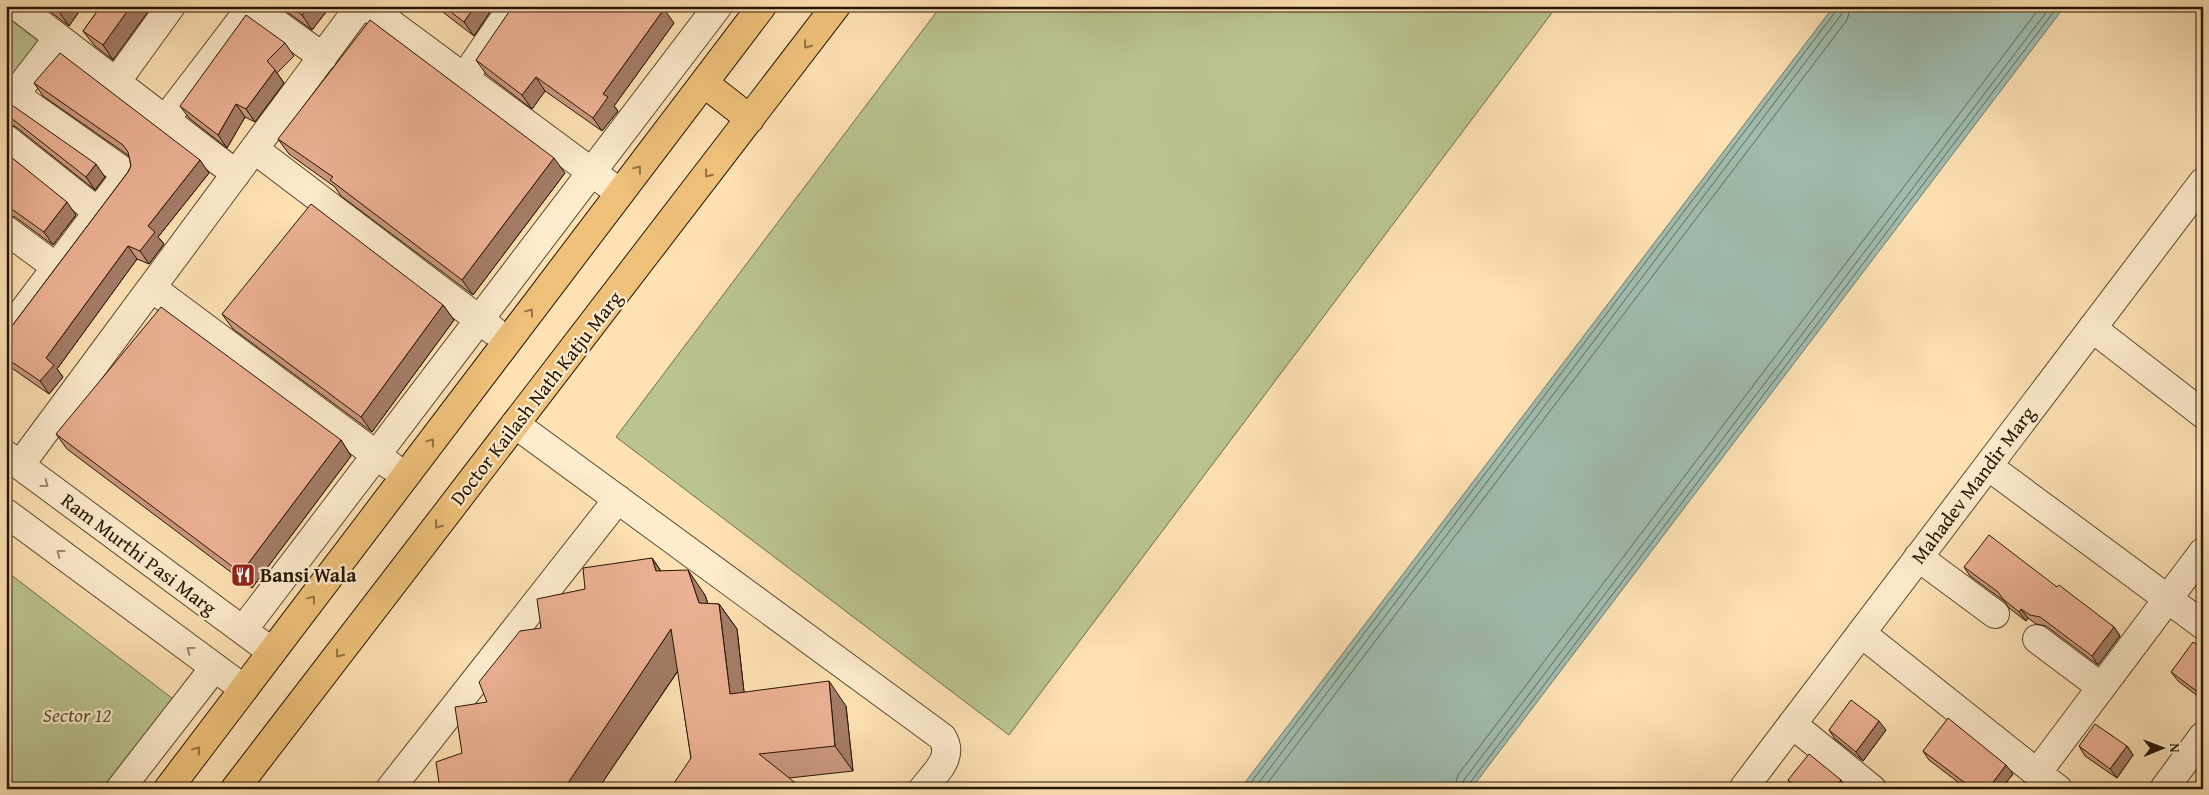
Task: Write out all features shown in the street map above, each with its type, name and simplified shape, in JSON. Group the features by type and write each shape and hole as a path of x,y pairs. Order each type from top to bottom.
{"main road":[{"path":"168,789 762,6"},
{"name":"Doctor Kailash Nath Katju Marg","path":"235,789 836,6"},
{"path":"704,83 750,118"}],"street":[{"path":"17,6 72,38 116,82 236,174"},
{"path":"116,82 171,6"},
{"path":"165,120 252,6 323,57"},
{"path":"13,460 152,288 360,6"},
{"path":"367,6 620,192"},
{"path":"464,78 513,6"},
{"path":"243,630 718,6"},
{"path":"9,323 56,267 124,178 124,171 10,100 72,38"},
{"path":"6,139 98,212"},
{"path":"254,149 508,341"},
{"name":"Mahadev Mandir Marg","path":"1743,789 2092,328 2198,197"},
{"path":"6,230 56,267"},
{"path":"152,288 405,477"},
{"path":"2092,328 2203,414"},
{"path":"516,424 942,737 948,751 944,760 923,789"},
{"name":"Ram Murthi Pasi Marg","path":"13,460 272,652"},
{"path":"1988,466 2203,625"},
{"path":"390,789 618,499"},
{"path":"6,513 244,689"},
{"path":"2037,773 2203,552"},
{"path":"1918,557 1995,614"},
{"path":"1861,633 2058,789"},
{"path":"2037,639 2101,687"},
{"path":"120,789 214,668"},
{"path":"1792,724 1872,789"},
{"path":"2164,789 2203,736"}],"green space":[{"path":"6,6 47,36 6,92"},
{"path":"941,6 1557,6 1009,735 616,437"},
{"name":"Sector 12","path":"6,571 177,702 111,789 6,789"}],"water":[{"path":"1834,6 2065,6 1471,789 1240,789"}],"building":[{"path":"52,6 63,6 59,12"},
{"path":"101,6 131,6 103,45 83,31"},
{"path":"289,6 309,6 302,15"},
{"path":"443,6 475,6 464,22"},
{"path":"513,6 661,6 664,9 603,94 608,97 593,118 536,77 522,95 476,60"},
{"path":"246,15 285,43 267,61 275,70 246,109 236,104 218,135 180,106"},
{"path":"370,20 554,158 462,280 330,180 333,177 278,139"},
{"path":"60,53 200,160 148,226 155,232 140,251 128,246 46,358 54,365 40,381 6,358 6,333 131,166 128,152 123,145 34,83"},
{"path":"9,103 96,164 86,177 6,114 6,105"},
{"path":"6,153 67,202 44,232 6,205"},
{"path":"311,204 443,305 361,417 222,314"},
{"path":"161,307 341,440 241,573 56,434"},
{"path":"1989,535 2057,587 2059,585 2114,627 2092,656 2040,617 2030,615 2021,609 2019,612 2003,599 1998,592 1964,567"},
{"path":"652,558 656,571 688,570 699,603 719,604 730,694 829,681 835,746 759,754 803,789 670,789 691,758 671,629 564,789 440,789 436,762 462,753 455,707 487,702 479,682 520,631 541,628 537,599 585,589 583,568"},
{"path":"2193,642 2203,649 2202,695 2171,672"},
{"path":"1851,700 1879,721 1856,752 1829,730"},
{"path":"1948,718 2006,765 1988,789 1973,789 1923,751"},
{"path":"2095,724 2127,746 2110,769 2079,746"},
{"path":"1809,754 1841,780 1834,789 1799,789 1788,780"}],"place":[{"name":"Bansi Wala","path":"243,575"}]}
